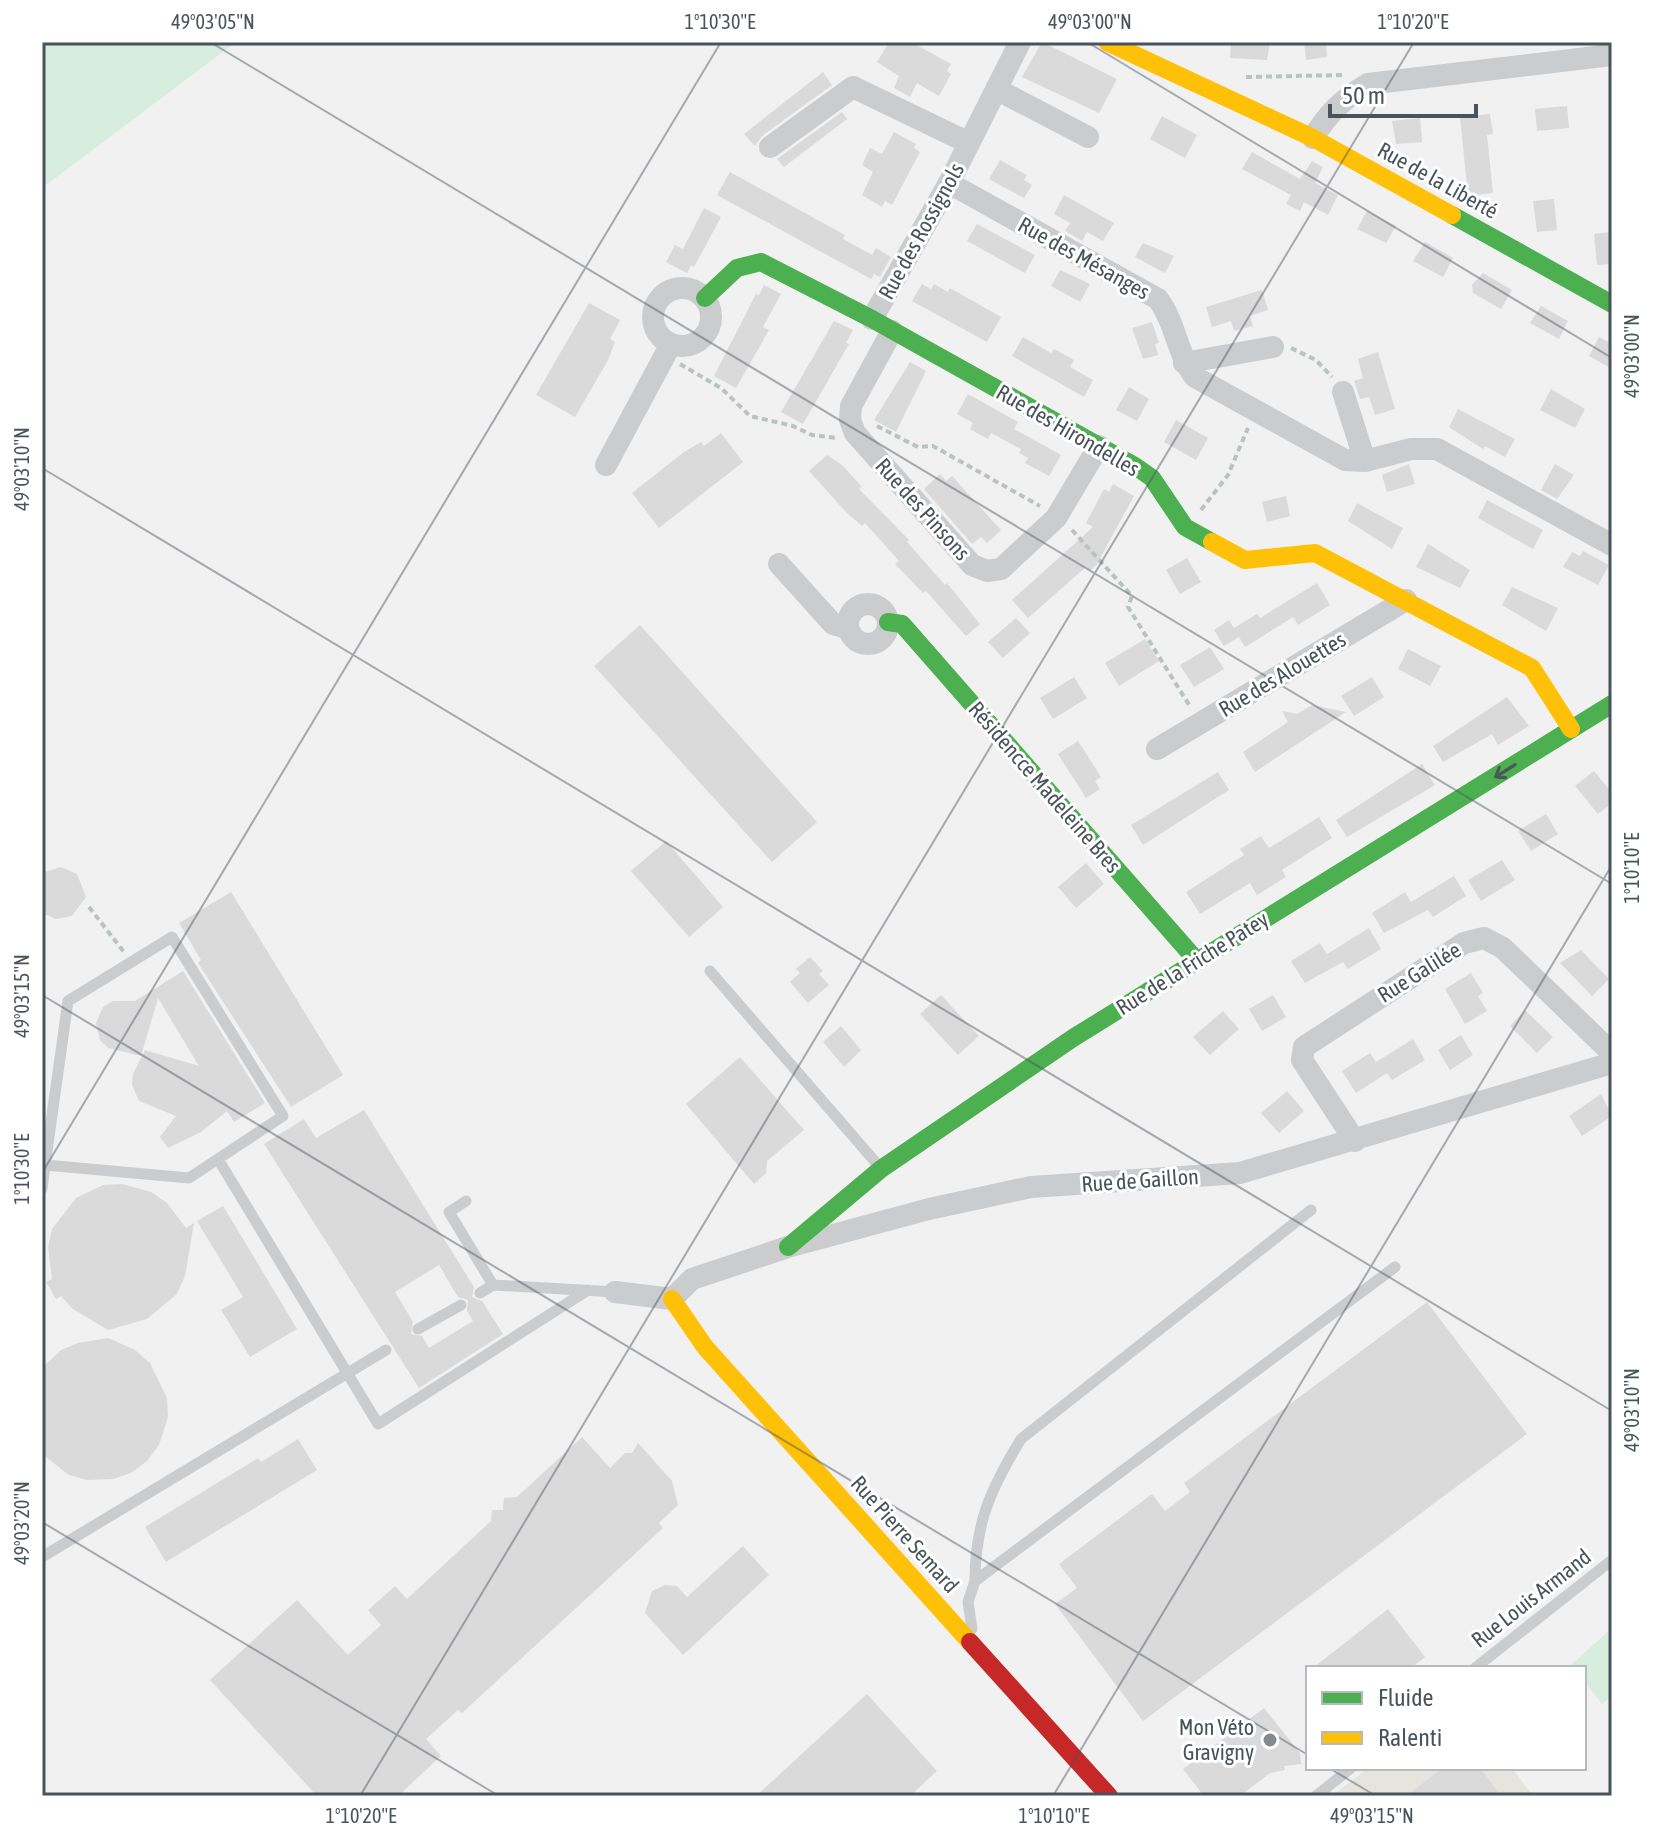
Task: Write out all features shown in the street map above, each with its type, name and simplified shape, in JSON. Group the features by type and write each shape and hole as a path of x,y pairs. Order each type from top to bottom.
{"street":[{"name":"Rue des Rossignols","path":"872,319 949,183 1020,42"},
{"name":"Rue de la Liberté","path":"1107,42 1313,138 1612,304"},
{"path":"1313,138 1343,98 1368,84 1612,55"},
{"name":"Rue des Rossignols","path":"770,147 853,87 969,143"},
{"path":"996,89 1088,137"},
{"name":"Rue des Mésanges","path":"949,183 1158,299 1169,314 1184,363"},
{"name":"Rue des Hirondelles","path":"705,298 737,267 749,260 761,262 872,319 1152,478 1185,527 1245,560 1260,561 1315,553 1532,668 1571,729"},
{"path":"685,287 705,298 711,320 708,331 690,345 668,349 653,325 656,302 663,293 685,287"},
{"path":"855,433 850,420 851,406 892,331"},
{"path":"1273,347 1184,363 1195,377 1345,460 1365,461 1411,449 1437,449 1612,545"},
{"path":"606,465 668,349"},
{"path":"1343,392 1365,461"},
{"name":"Rue des Pinsons","path":"855,433 972,565 987,571 1001,569 1056,518 1099,446"},
{"name":"Résidencce Madeleine Bres","path":"779,564 833,624 847,628 855,640 870,644 883,637 888,622 902,624 1197,961"},
{"name":"Rue des Alouettes","path":"1157,749 1406,600"},
{"name":"Rue de la Friche Patey","path":"788,1247 881,1169 1073,1038 1612,704"},
{"name":"Rue Galilée","path":"1355,1141 1302,1060 1304,1047 1464,943 1484,938 1503,948 1612,1053"},
{"name":"Rue de Gaillon","path":"672,1299 692,1279 788,1247 929,1209 1031,1187 1240,1173 1612,1063"},
{"path":"615,1292 672,1299"},
{"name":"Rue Pierre Semard","path":"672,1299 705,1347 1109,1796"}],"lane":[{"path":"42,1189 45,1165 68,1001 172,937 283,1116 189,1178 45,1165"},
{"path":"710,971 881,1169"},
{"path":"218,1159 378,1424 588,1290"},
{"path":"466,1201 449,1212 493,1285"},
{"path":"974,1646 968,1602 975,1581 975,1547 990,1490 1021,1439 1311,1210"},
{"path":"975,1581 1395,1267"},
{"path":"480,1293 493,1285 615,1292"},
{"path":"418,1329 461,1305"},
{"path":"42,1557 386,1350"},
{"name":"Rue Louis Armand","path":"1478,1666 1612,1560"},
{"path":"1316,1796 1348,1770"}],"path":[{"path":"1232,77 1357,75 1368,84"},
{"path":"1273,347 1284,346 1316,360 1343,392"},
{"path":"668,349 721,388 750,416 832,439 855,433 870,422 918,447 933,446 1056,518 1071,529 1132,596 1128,607 1201,723"},
{"path":"1185,527 1228,475 1255,411"},
{"path":"89,907 132,962"}],"shaded area":[{"path":"1365,1770 1514,1770 1533,1796 1332,1796"}],"green space":[{"path":"42,42 236,42 42,188"},
{"path":"1612,1628 1612,1695 1602,1704 1586,1684 1586,1666 1571,1665"}],"building":[{"path":"889,42 911,42 951,64 947,71 951,74 939,96 917,83 910,97 894,88 899,76 877,62"},
{"path":"1042,42 1117,79 1099,113 1022,77"},
{"path":"1231,42 1270,42 1267,60 1230,58"},
{"path":"1304,42 1326,42 1327,57 1306,60"},
{"path":"823,72 832,85 762,136 755,146 744,134"},
{"path":"1567,106 1569,128 1537,131 1535,109"},
{"path":"842,112 847,119 784,167 777,159"},
{"path":"1490,114 1493,134 1487,135 1493,193 1468,196 1460,117"},
{"path":"1162,116 1197,135 1185,158 1150,139"},
{"path":"1420,118 1422,142 1396,144 1392,121"},
{"path":"894,132 916,144 914,148 920,152 892,205 885,201 882,207 862,195 873,172 862,165 870,148 882,154"},
{"path":"1252,152 1300,179 1312,161 1323,167 1315,183 1338,195 1328,215 1304,202 1300,211 1286,204 1291,195 1242,169"},
{"path":"1000,160 1027,175 1024,180 1032,185 1024,198 989,179"},
{"path":"730,172 845,235 843,239 872,255 876,248 891,257 880,277 874,274 871,279 717,195"},
{"path":"1064,195 1114,223 1103,241 1087,232 1082,241 1065,231 1070,223 1054,214"},
{"path":"1554,199 1557,230 1537,232 1533,201"},
{"path":"704,208 721,217 694,267 691,265 687,273 666,262 675,245 683,249"},
{"path":"1367,211 1396,226 1386,243 1357,229"},
{"path":"977,224 1035,255 1025,273 967,241"},
{"path":"1612,232 1612,264 1597,265 1594,234"},
{"path":"1425,242 1453,258 1443,277 1413,261"},
{"path":"1143,243 1174,256 1165,273 1135,257"},
{"path":"1060,270 1090,284 1080,302 1051,286"},
{"path":"1483,273 1512,290 1501,309 1473,293 1472,285"},
{"path":"922,284 931,289 934,284 948,292 950,288 1001,317 987,342 912,301"},
{"path":"764,285 781,294 763,327 769,330 736,388 714,376 756,294 759,295"},
{"path":"1262,290 1268,310 1250,316 1253,326 1234,331 1231,321 1212,327 1206,307"},
{"path":"589,303 620,320 610,339 615,342 608,360 575,417 536,395"},
{"path":"1541,306 1568,321 1559,339 1530,323"},
{"path":"834,321 853,330 846,343 849,344 803,424 781,412"},
{"path":"1152,322 1159,343 1155,344 1158,355 1143,359 1132,328"},
{"path":"1023,337 1051,353 1054,349 1074,360 1070,367 1093,380 1084,397 1012,356"},
{"path":"1599,337 1612,344 1612,369 1589,356"},
{"path":"1378,352 1395,409 1375,415 1369,397 1360,399 1354,381 1363,378 1358,359"},
{"path":"910,362 926,371 896,432 874,420"},
{"path":"1129,387 1149,399 1137,421 1116,410"},
{"path":"1551,389 1585,409 1575,428 1540,410"},
{"path":"968,394 1018,422 1014,429 1061,455 1049,476 1025,463 1028,458 1019,453 1021,449 991,433 988,439 970,429 973,423 957,414"},
{"path":"1458,409 1515,439 1505,457 1485,446 1483,449 1449,427"},
{"path":"1176,420 1208,438 1196,460 1164,442"},
{"path":"721,433 743,462 659,528 632,493 684,452 701,442 704,446"},
{"path":"827,455 842,465 862,487 859,489 909,540 907,542 945,585 947,583 980,624 966,636 926,591 923,593 895,564 899,561 865,523 862,526 846,512 809,471"},
{"path":"1409,464 1415,484 1387,492 1382,475"},
{"path":"1555,464 1574,475 1557,499 1541,490"},
{"path":"940,474 946,481 952,476 1001,530 987,543 981,537 972,544 924,489"},
{"path":"1113,484 1134,496 1097,564 1090,571 1086,567 1028,618 1012,600 1093,527 1086,523 1104,489 1109,492"},
{"path":"1286,496 1290,516 1267,522 1262,502"},
{"path":"1487,500 1543,530 1533,549 1478,518"},
{"path":"1357,503 1403,528 1392,549 1348,521"},
{"path":"1428,544 1470,570 1460,588 1416,567"},
{"path":"1583,551 1609,565 1598,585 1563,567 1572,552 1580,556"},
{"path":"1187,558 1201,582 1180,594 1166,570"},
{"path":"1317,583 1330,605 1298,625 1293,617 1245,647 1239,637 1224,646 1214,630 1229,620 1234,628 1257,614 1260,618"},
{"path":"1512,587 1558,608 1546,631 1502,605"},
{"path":"1016,618 1030,633 1003,658 988,642"},
{"path":"640,625 817,822 772,862 594,666"},
{"path":"1145,639 1159,661 1119,686 1105,663"},
{"path":"1210,647 1224,669 1194,687 1180,665"},
{"path":"1408,649 1441,666 1430,686 1398,669"},
{"path":"1074,677 1087,698 1053,719 1040,698"},
{"path":"1372,677 1384,697 1354,716 1341,696"},
{"path":"1507,697 1529,726 1498,745 1492,734 1443,762 1433,746"},
{"path":"1312,705 1346,712 1255,772 1243,752 1288,722 1282,711 1297,714"},
{"path":"1078,741 1101,777 1095,781 1100,789 1086,798 1058,754"},
{"path":"1422,764 1435,785 1347,837 1336,820"},
{"path":"1594,771 1612,793 1612,803 1598,814 1575,786"},
{"path":"1218,772 1229,790 1143,845 1131,825"},
{"path":"1546,814 1558,834 1531,851 1518,831"},
{"path":"1319,817 1332,838 1282,870 1286,877 1257,895 1250,883 1200,914 1186,892 1244,855 1240,849 1261,836 1269,848"},
{"path":"666,841 723,907 689,937 631,871"},
{"path":"1502,860 1515,880 1481,901 1468,880"},
{"path":"1086,863 1104,884 1076,908 1058,887"},
{"path":"61,867 77,874 86,897 72,916 56,919 42,913 42,873"},
{"path":"1454,876 1466,896 1433,917 1428,910 1384,933 1372,913 1405,892 1411,902"},
{"path":"231,892 343,1075 291,1107 198,963 201,960 179,923"},
{"path":"1369,928 1381,949 1348,969 1343,962 1305,983 1291,961 1320,943 1327,954"},
{"path":"1581,950 1609,979 1592,996 1560,963"},
{"path":"810,957 823,971 819,974 829,985 808,1003 790,982 800,973 796,969"},
{"path":"183,971 265,1103 234,1122 227,1111 201,1132 168,1148 160,1137 176,1116 139,1101 132,1085 133,1074 145,1050 199,1066 158,998 141,1056 108,1048 100,1040 96,1023 103,1007 113,1001 135,1001"},
{"path":"1471,973 1483,993 1478,996 1487,1011 1465,1024 1445,989"},
{"path":"941,995 979,1036 958,1055 920,1014"},
{"path":"1273,995 1286,1017 1262,1031 1249,1009"},
{"path":"1525,1010 1553,1037 1537,1053 1510,1026"},
{"path":"1223,1011 1239,1029 1210,1055 1193,1037"},
{"path":"841,1026 861,1050 844,1067 823,1042"},
{"path":"1461,1035 1473,1055 1450,1070 1438,1050"},
{"path":"1413,1039 1425,1060 1392,1080 1387,1073 1356,1093 1342,1071 1370,1053 1376,1062"},
{"path":"740,1057 804,1130 767,1161 766,1173 754,1184 686,1104"},
{"path":"1287,1091 1304,1111 1279,1133 1261,1113"},
{"path":"1601,1094 1612,1116 1582,1136 1569,1116"},
{"path":"364,1110 474,1287 472,1297 482,1301 503,1334 419,1388 264,1144 304,1119 316,1138","holes":["439,1265 458,1297 468,1300 467,1311 473,1321 429,1348 422,1336 411,1334 413,1322 395,1292"]},
{"path":"122,1184 151,1192 167,1203 186,1228 194,1223 185,1276 177,1294 147,1319 108,1330 73,1309 61,1296 56,1299 46,1282 52,1279 48,1247 52,1229 76,1198 103,1185"},
{"path":"223,1206 297,1329 250,1357 221,1310 243,1297 197,1221"},
{"path":"1427,1302 1527,1434 1143,1721 1055,1604 1077,1588 1059,1564 1152,1494 1165,1511 1190,1492 1184,1483"},
{"path":"108,1338 135,1350 150,1363 167,1398 168,1417 159,1445 147,1461 131,1473 113,1479 87,1480 69,1475 42,1454 42,1368 61,1350 78,1343"},
{"path":"582,1437 610,1468 625,1453 632,1453 638,1443 672,1481 678,1505 659,1523 663,1528 462,1713 458,1710 426,1739 441,1756 398,1796 317,1796 210,1680 297,1600 348,1655 381,1625 368,1610 395,1586 407,1599 491,1521 492,1510 503,1510 504,1498 517,1497"},
{"path":"298,1439 317,1470 166,1562 145,1527 258,1458 261,1462"},
{"path":"743,1546 769,1575 683,1655 645,1613 652,1591 665,1585 677,1586 687,1597"},
{"path":"1388,1609 1425,1657 1414,1666 1316,1666"},
{"path":"867,1694 937,1771 910,1796 756,1796"},
{"path":"1264,1708 1300,1753 1301,1764 1284,1766 1285,1770 1270,1773 1240,1796 1204,1796 1183,1769"},
{"path":"1440,1770 1482,1770 1501,1796 1406,1796"}],"traffic: fast":[{"path":"1452,215 1612,304"},
{"path":"705,298 737,268 761,262 872,319 1135,466 1152,478 1185,527 1212,542"},
{"path":"888,622 902,624 1197,961"},
{"path":"788,1247 881,1169 1073,1038 1612,704"}],"traffic: slow":[{"path":"1107,42 1313,138 1452,215"},
{"path":"1212,542 1245,560 1315,553 1532,668 1571,729"},
{"path":"672,1299 705,1347 970,1642"}],"traffic: jam":[{"path":"970,1642 1109,1796"}],"place":[{"name":"Mon Véto Gravigny","path":"1270,1740"}]}
